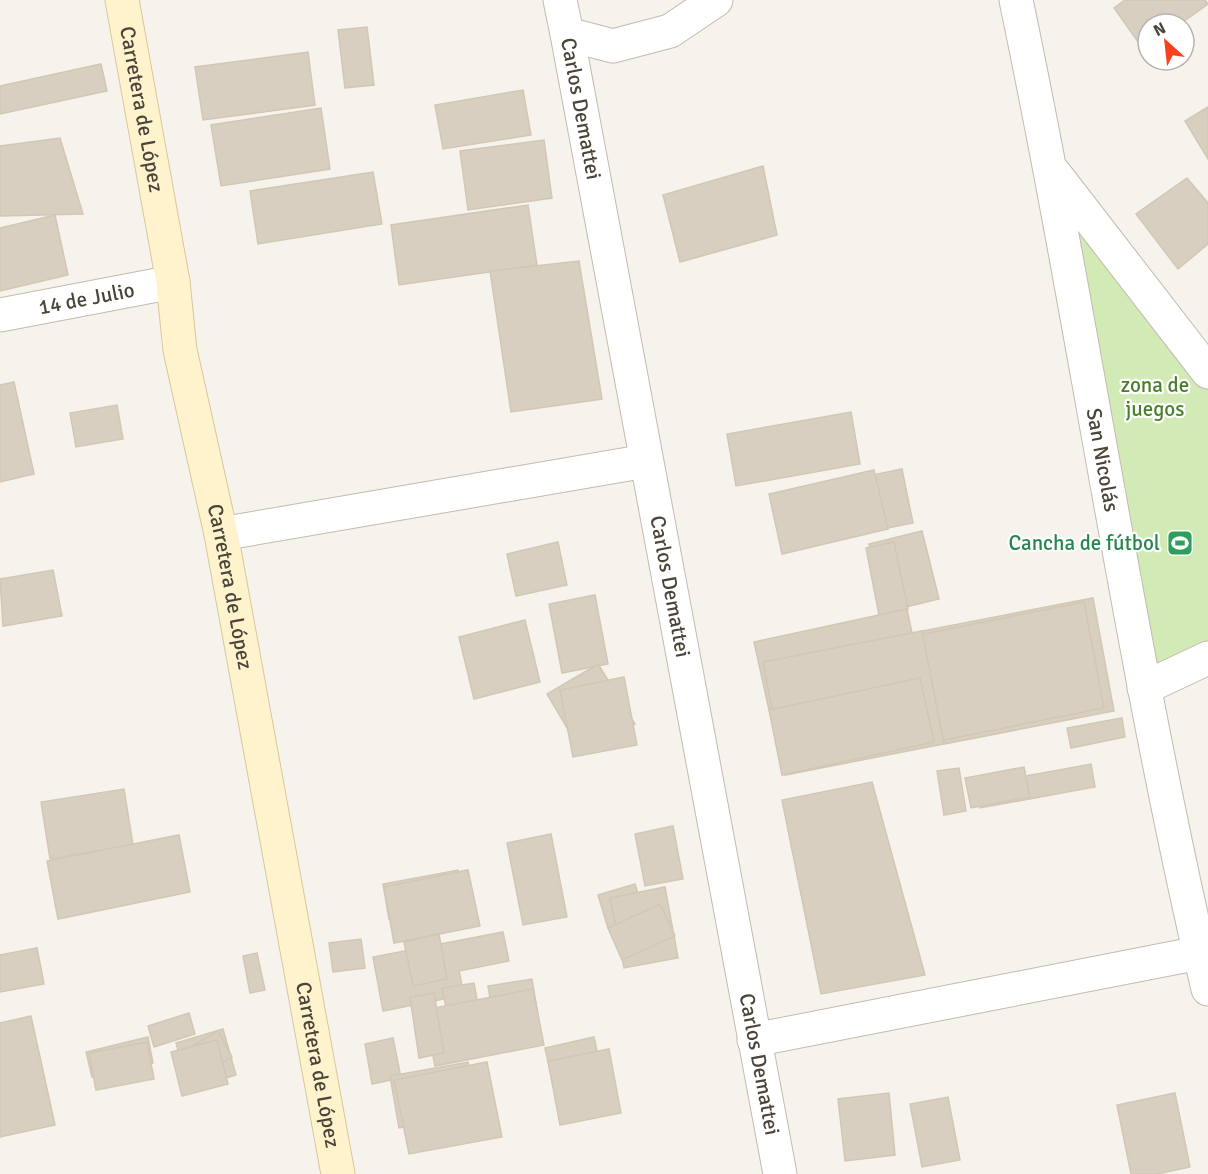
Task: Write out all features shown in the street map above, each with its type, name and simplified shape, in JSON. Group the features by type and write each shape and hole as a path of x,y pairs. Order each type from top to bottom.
{"main road":[{"name":"Carretera de López","path":"122,0 173,282 180,350 221,534 338,1174"}],"street":[{"name":"Carlos Demattei","path":"561,0 780,1174"},
{"path":"567,34 613,46 670,31 716,0"},
{"name":"San Nicolás","path":"1016,0 1052,170 1144,688 1208,989"},
{"path":"1052,170 1208,372"},
{"name":"14 de Julio","path":"0,315 173,282"},
{"path":"221,534 646,460"},
{"path":"1144,688 1208,658"},
{"path":"754,1040 1199,952"}],"green space":[{"name":"zona de juegos","path":"1060,190 1208,381 1208,650 1151,676"}],"building":[{"path":"1125,0 1205,0 1208,4 1196,13 1136,12 1136,39 1114,8"},
{"path":"367,27 374,85 345,88 338,30"},
{"path":"308,52 315,105 203,120 195,67"},
{"path":"101,64 107,91 0,114 0,86"},
{"path":"523,90 531,135 443,149 435,105"},
{"path":"1208,107 1208,159 1185,121"},
{"path":"321,108 330,169 221,186 211,125"},
{"path":"60,138 83,214 0,216 0,146"},
{"path":"544,140 552,198 468,210 460,151"},
{"path":"763,166 777,235 680,262 663,195"},
{"path":"373,172 382,224 258,244 250,191"},
{"path":"1187,178 1208,203 1208,244 1178,269 1136,214"},
{"path":"528,205 537,265 399,285 391,225"},
{"path":"55,215 68,275 0,291 0,228"},
{"path":"579,261 602,399 511,412 490,271"},
{"path":"14,382 34,474 0,482 0,385"},
{"path":"117,405 123,439 76,447 70,413"},
{"path":"851,412 860,464 736,486 727,434"},
{"path":"902,469 913,523 793,547 782,494"},
{"path":"874,470 888,529 782,554 769,494"},
{"path":"922,531 939,599 885,612 869,544"},
{"path":"558,542 567,585 516,596 507,554"},
{"path":"894,542 908,609 879,615 866,548"},
{"path":"53,570 62,616 3,626 0,579"},
{"path":"595,595 608,664 562,673 549,604"},
{"path":"1093,598 1114,711 944,744 922,631"},
{"path":"1084,602 1104,708 934,742 913,636"},
{"path":"907,609 921,677 769,710 754,642"},
{"path":"525,620 540,682 474,699 459,637"},
{"path":"922,631 944,744 785,775 763,662"},
{"path":"598,664 635,724 583,755 547,694"},
{"path":"624,677 637,745 573,757 560,690"},
{"path":"920,678 934,742 782,775 769,710"},
{"path":"1122,718 1125,737 1071,748 1067,728"},
{"path":"1091,764 1095,787 980,808 976,785"},
{"path":"1024,767 1030,797 971,808 965,778"},
{"path":"959,768 966,811 944,815 937,771"},
{"path":"872,782 925,975 821,994 782,800"},
{"path":"124,789 133,845 50,859 41,802"},
{"path":"673,826 683,879 645,886 635,834"},
{"path":"551,834 567,917 523,925 507,843"},
{"path":"179,835 190,892 58,919 47,861"},
{"path":"458,870 465,905 389,919 383,884"},
{"path":"468,870 480,926 394,943 384,887"},
{"path":"635,884 645,917 608,928 598,895"},
{"path":"665,887 678,958 624,968 610,898"},
{"path":"660,904 675,936 622,960 608,928"},
{"path":"503,932 509,961 459,971 464,995 383,1011 373,957"},
{"path":"439,934 447,979 413,986 404,942"},
{"path":"361,939 365,968 333,972 329,943"},
{"path":"37,948 44,984 0,992 0,955"},
{"path":"257,953 265,990 250,993 243,956"},
{"path":"532,979 541,1033 497,1040 488,986"},
{"path":"474,983 480,1017 449,1022 442,988"},
{"path":"533,989 544,1045 435,1066 424,1010"},
{"path":"434,993 444,1053 419,1058 410,997"},
{"path":"189,1013 195,1034 154,1047 148,1026"},
{"path":"31,1016 55,1125 0,1137 0,1023"},
{"path":"223,1029 236,1075 189,1089 176,1043"},
{"path":"218,1031 232,1057 201,1075 187,1049"},
{"path":"148,1037 153,1063 92,1077 86,1052"},
{"path":"594,1037 606,1092 557,1103 545,1048"},
{"path":"393,1038 401,1078 372,1084 365,1044"},
{"path":"217,1040 228,1084 182,1096 171,1052"},
{"path":"147,1042 154,1079 96,1090 89,1053"},
{"path":"609,1049 621,1113 560,1125 548,1061"},
{"path":"468,1062 477,1115 399,1128 390,1076"},
{"path":"487,1062 502,1137 409,1154 394,1080"},
{"path":"889,1093 895,1155 845,1161 838,1099"},
{"path":"1175,1093 1190,1167 1157,1174 1131,1174 1117,1105"},
{"path":"948,1097 960,1160 922,1167 910,1104"}],"place":[{"name":"Cancha de fútbol","path":"1180,543"}]}
